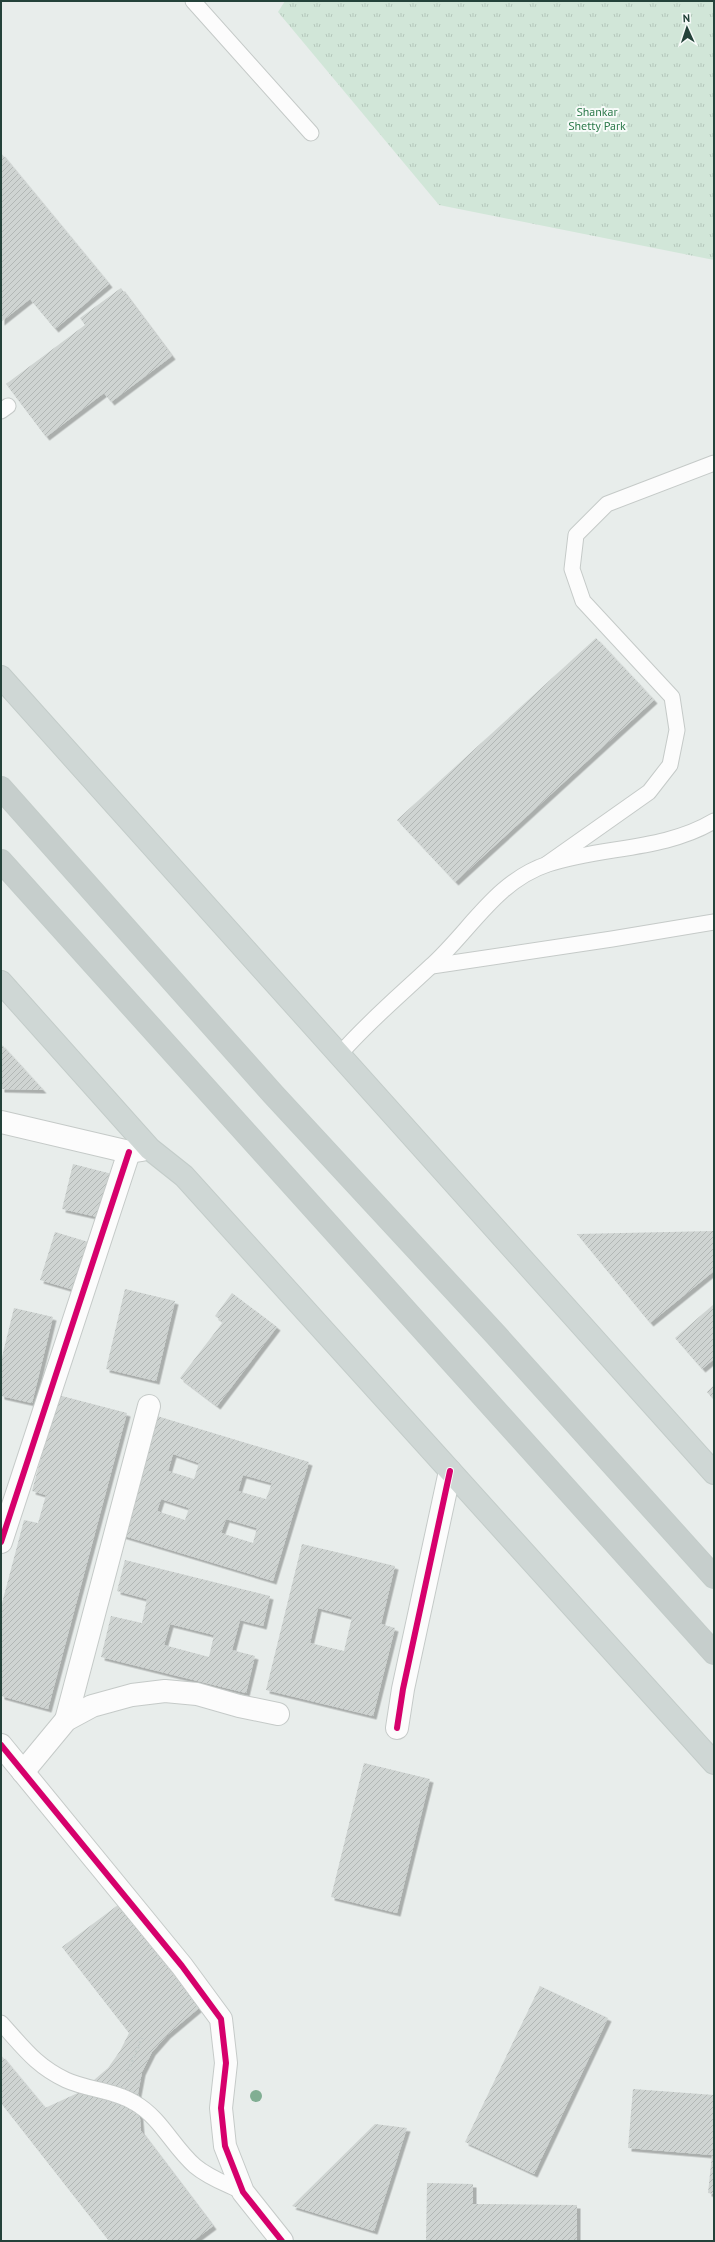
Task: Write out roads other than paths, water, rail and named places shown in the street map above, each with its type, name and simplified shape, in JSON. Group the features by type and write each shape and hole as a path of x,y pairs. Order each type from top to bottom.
{"highway":[{"path":"1,788 273,1094 490,1329 714,1577"},
{"path":"1,861 714,1653"}],"main road":[{"path":"1,677 714,1473"},
{"path":"1,982 150,1149 184,1176 714,1763"}],"street":[{"path":"1,1122 129,1152 150,1149"},
{"path":"1,1542 129,1152"},
{"path":"66,1720 149,1406"},
{"path":"397,1728 403,1689 450,1471"},
{"path":"23,1772 66,1720 92,1706 132,1695 165,1691 197,1694 239,1706 278,1714"},
{"path":"1,1745 182,1966 221,2019 226,2063 221,2108 225,2146 243,2192 282,2241"}],"lane":[{"path":"193,1 311,133"},
{"path":"340,1054 368,1022 432,966 494,898 515,880 547,864 649,792 670,765 677,730 672,697 582,601 572,569 576,535 607,504 714,463"},
{"path":"547,864 585,854 669,840 704,827 714,821"},
{"path":"432,966 714,922"},
{"path":"1,2023 38,2064 67,2080 118,2095 135,2103 157,2120 195,2166 210,2176 243,2192"}],"park label":[{"name":"Shankar Shetty Park","path":"597,118"}]}
